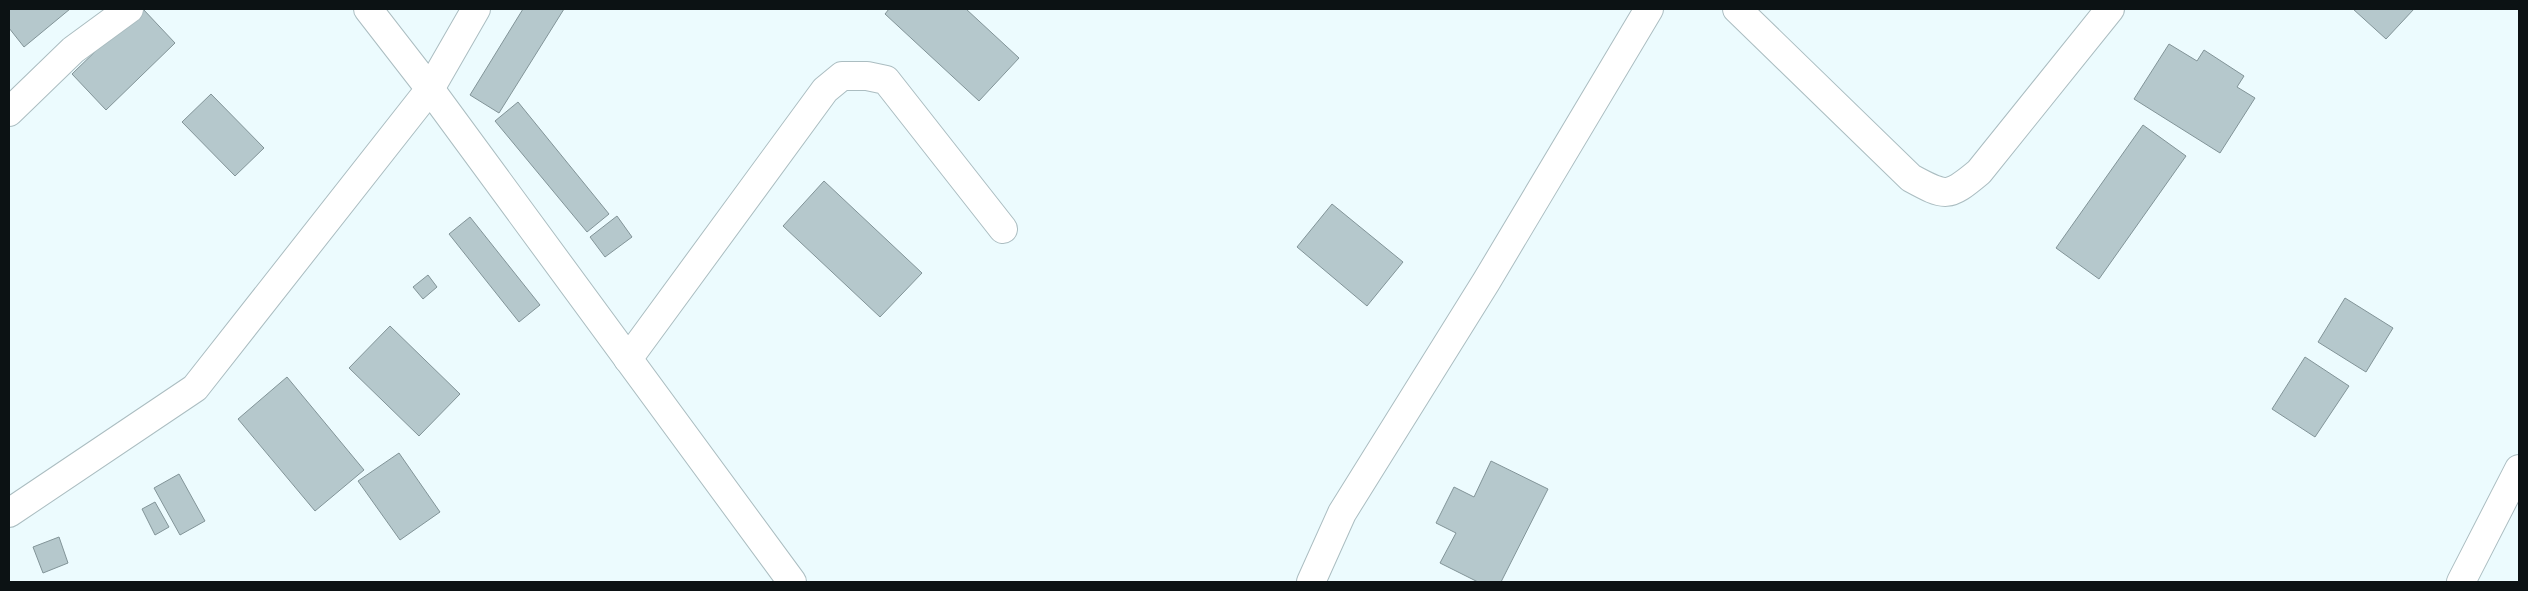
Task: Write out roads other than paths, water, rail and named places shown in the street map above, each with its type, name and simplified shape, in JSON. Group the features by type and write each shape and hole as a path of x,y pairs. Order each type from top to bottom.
{"street":[{"path":"9,112 72,50 129,9"},
{"path":"368,9 430,89 792,582"},
{"path":"9,513 195,388 430,89 476,9"},
{"path":"1310,582 1342,513 1486,282 1649,9"},
{"path":"1737,9 1911,178 1936,192 1957,190 1978,172 2110,9"},
{"path":"628,360 825,90 842,76 867,76 886,80 1003,229"},
{"path":"2460,582 2519,469"}]}
